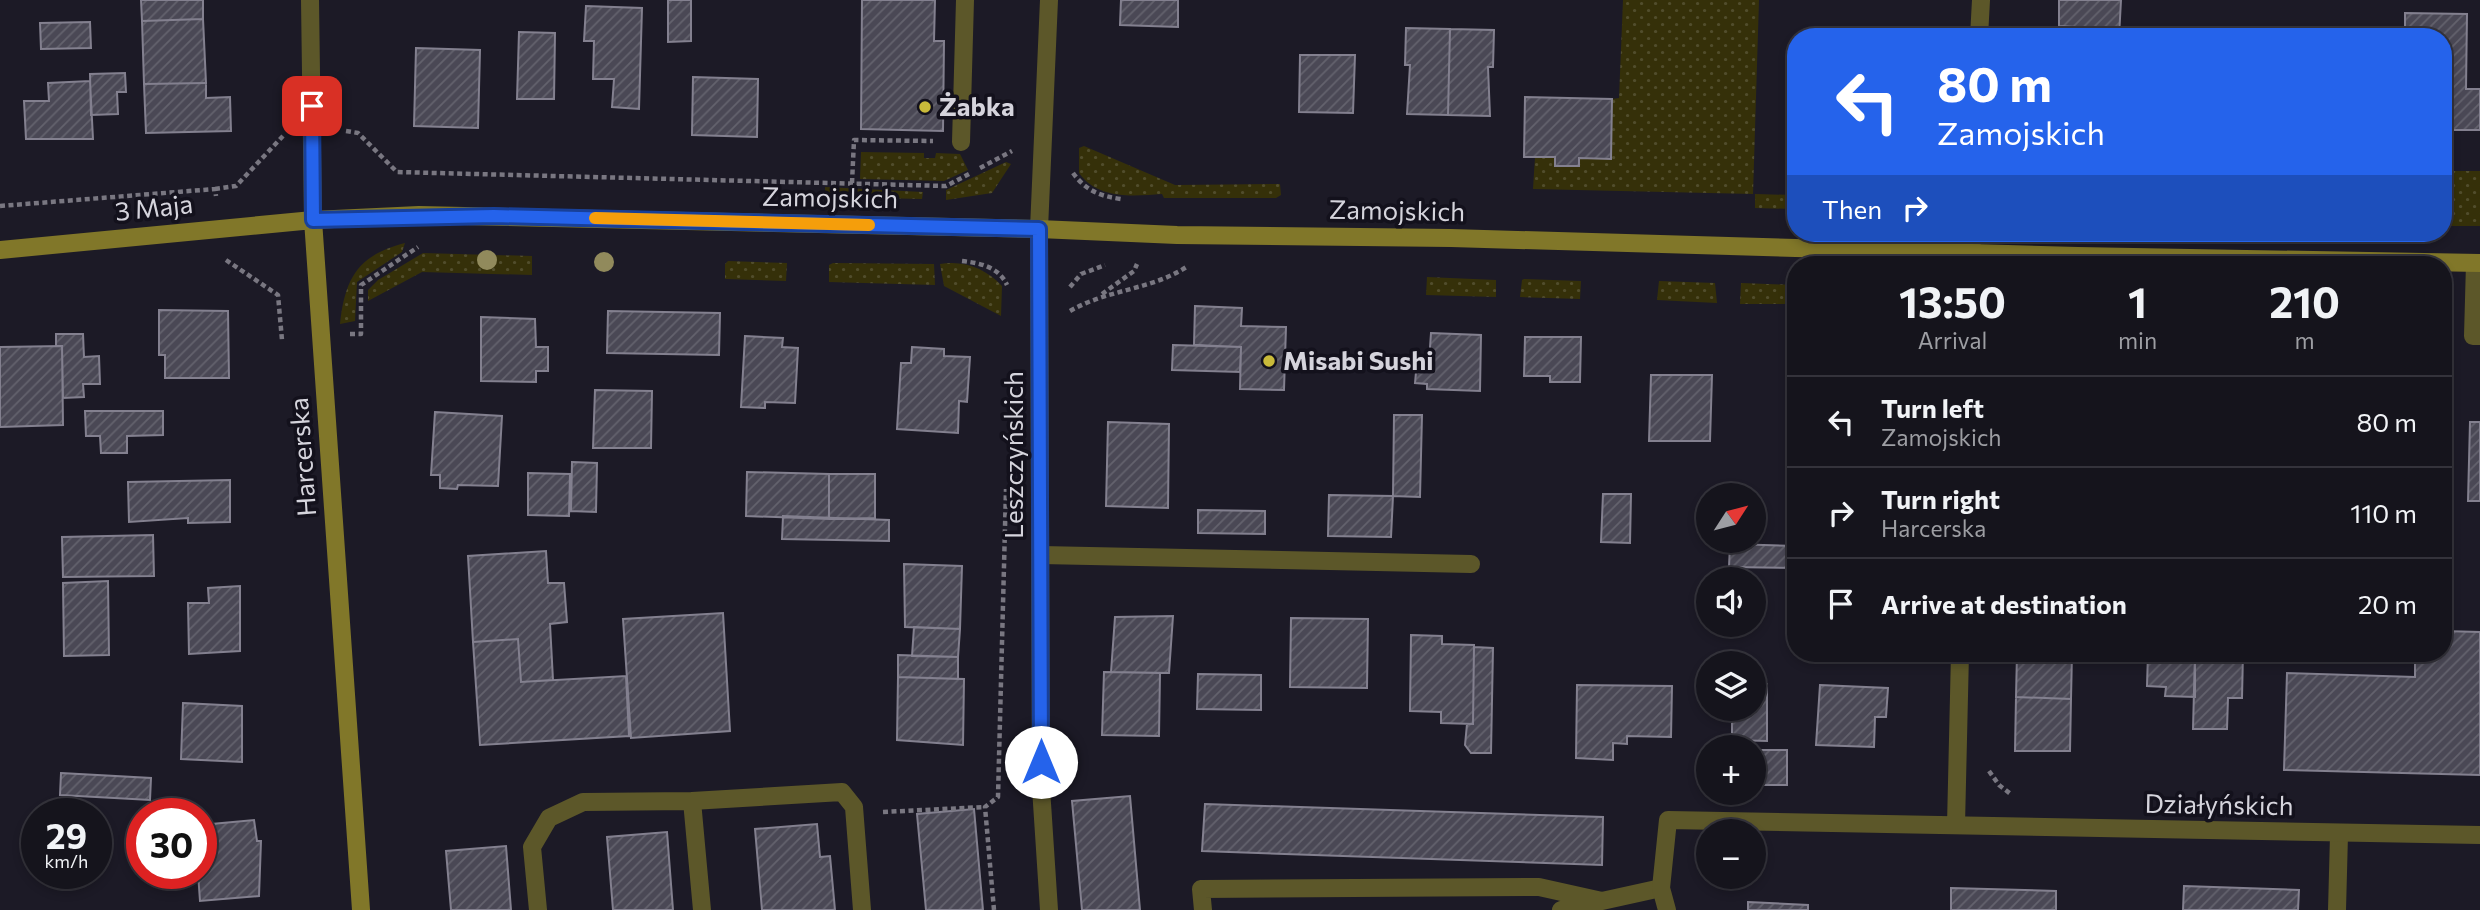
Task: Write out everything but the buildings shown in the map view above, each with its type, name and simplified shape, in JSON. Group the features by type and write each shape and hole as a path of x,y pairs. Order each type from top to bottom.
{"street":[{"name":"Harcerska","path":"310,0 313,220 361,910"},
{"path":"961,142 965,0"},
{"name":"Leszczyńskich","path":"1049,0 1039,229 1041,788 1049,910"},
{"path":"1979,28 1981,0"},
{"name":"Zamojskich","path":"313,220 494,216 1039,229 1177,235 1451,238 1919,256"},
{"name":"3 Maja","path":"0,250 313,220"},
{"name":"Zamojskich","path":"2452,263 2477,263"},
{"path":"2477,263 2473,336 2480,336"},
{"path":"1041,555 1471,564"},
{"path":"1956,825 1960,662"},
{"path":"538,910 532,847 549,818 583,802 692,801 842,792 854,807 862,910"},
{"path":"692,801 702,910"},
{"name":"Działyńskich","path":"1661,888 1668,820 2339,835 2480,835"},
{"path":"2337,910 2339,835"},
{"path":"1203,910 1201,889 1539,887 1602,901"},
{"path":"1561,910 1661,888 1667,910"}],"path":[{"path":"346,131 358,133 397,172 946,186 1012,152 1013,138"},
{"path":"0,206 236,186 278,139 288,134"},
{"path":"852,183 853,140 961,142"},
{"path":"1071,165 1082,185 1093,193 1125,199"},
{"path":"215,188 216,196"},
{"path":"346,335 361,334 361,285 418,247 431,247"},
{"path":"223,258 278,296 282,340"},
{"path":"953,260 982,263 1003,277 1011,293"},
{"path":"1066,302 1066,313 1102,295 1134,271 1134,263 1146,264"},
{"path":"1068,294 1070,285 1081,274 1108,264"},
{"path":"1102,295 1167,280 1190,265 1170,265"},
{"path":"855,814 985,807 998,797 1006,485"},
{"path":"1984,759 1999,785 2024,798"},
{"path":"985,807 994,910"}],"shaded area":[{"path":"1623,0 1759,0 1753,194 1533,189 1535,157 1555,157 1556,166 1579,166 1579,158 1610,159 1612,99 1619,98"},
{"path":"1084,146 1175,185 1280,184 1281,195 1276,198 1164,198 1162,194 1128,195 1106,192 1087,182 1079,173 1079,148"},
{"path":"861,152 924,153 924,158 935,158 936,153 960,154 968,170 944,181 860,179"},
{"path":"1006,162 1011,164 992,193 946,200 946,190"},
{"path":"2452,171 2480,171 2480,226 2452,226"},
{"path":"825,187 923,192 922,199 834,197 825,194"},
{"path":"1755,194 1787,195 1787,209 1755,208"},
{"path":"405,243 402,252 357,282 355,321 340,324 350,281 357,271 376,254"},
{"path":"423,253 532,256 532,275 422,272 368,301 368,290 378,280"},
{"path":"728,261 787,263 786,281 725,279 725,264"},
{"path":"958,263 974,267 996,280 1002,286 1001,316 944,286 940,264"},
{"path":"934,264 935,285 829,282 829,265"},
{"path":"1427,277 1496,280 1496,297 1426,295"},
{"path":"1524,279 1581,281 1580,299 1520,297"},
{"path":"1659,281 1715,283 1717,303 1657,300"},
{"path":"1741,283 1787,285 1787,304 1740,304"}],"slow traffic":[{"path":"595,218 869,225"}],"place":[{"name":"Żabka","path":"925,107"},
{"name":"Misabi Sushi","path":"1269,361"}],"route":[{"path":"312,106 313,220 419,215 1039,229 1041,762"}]}
